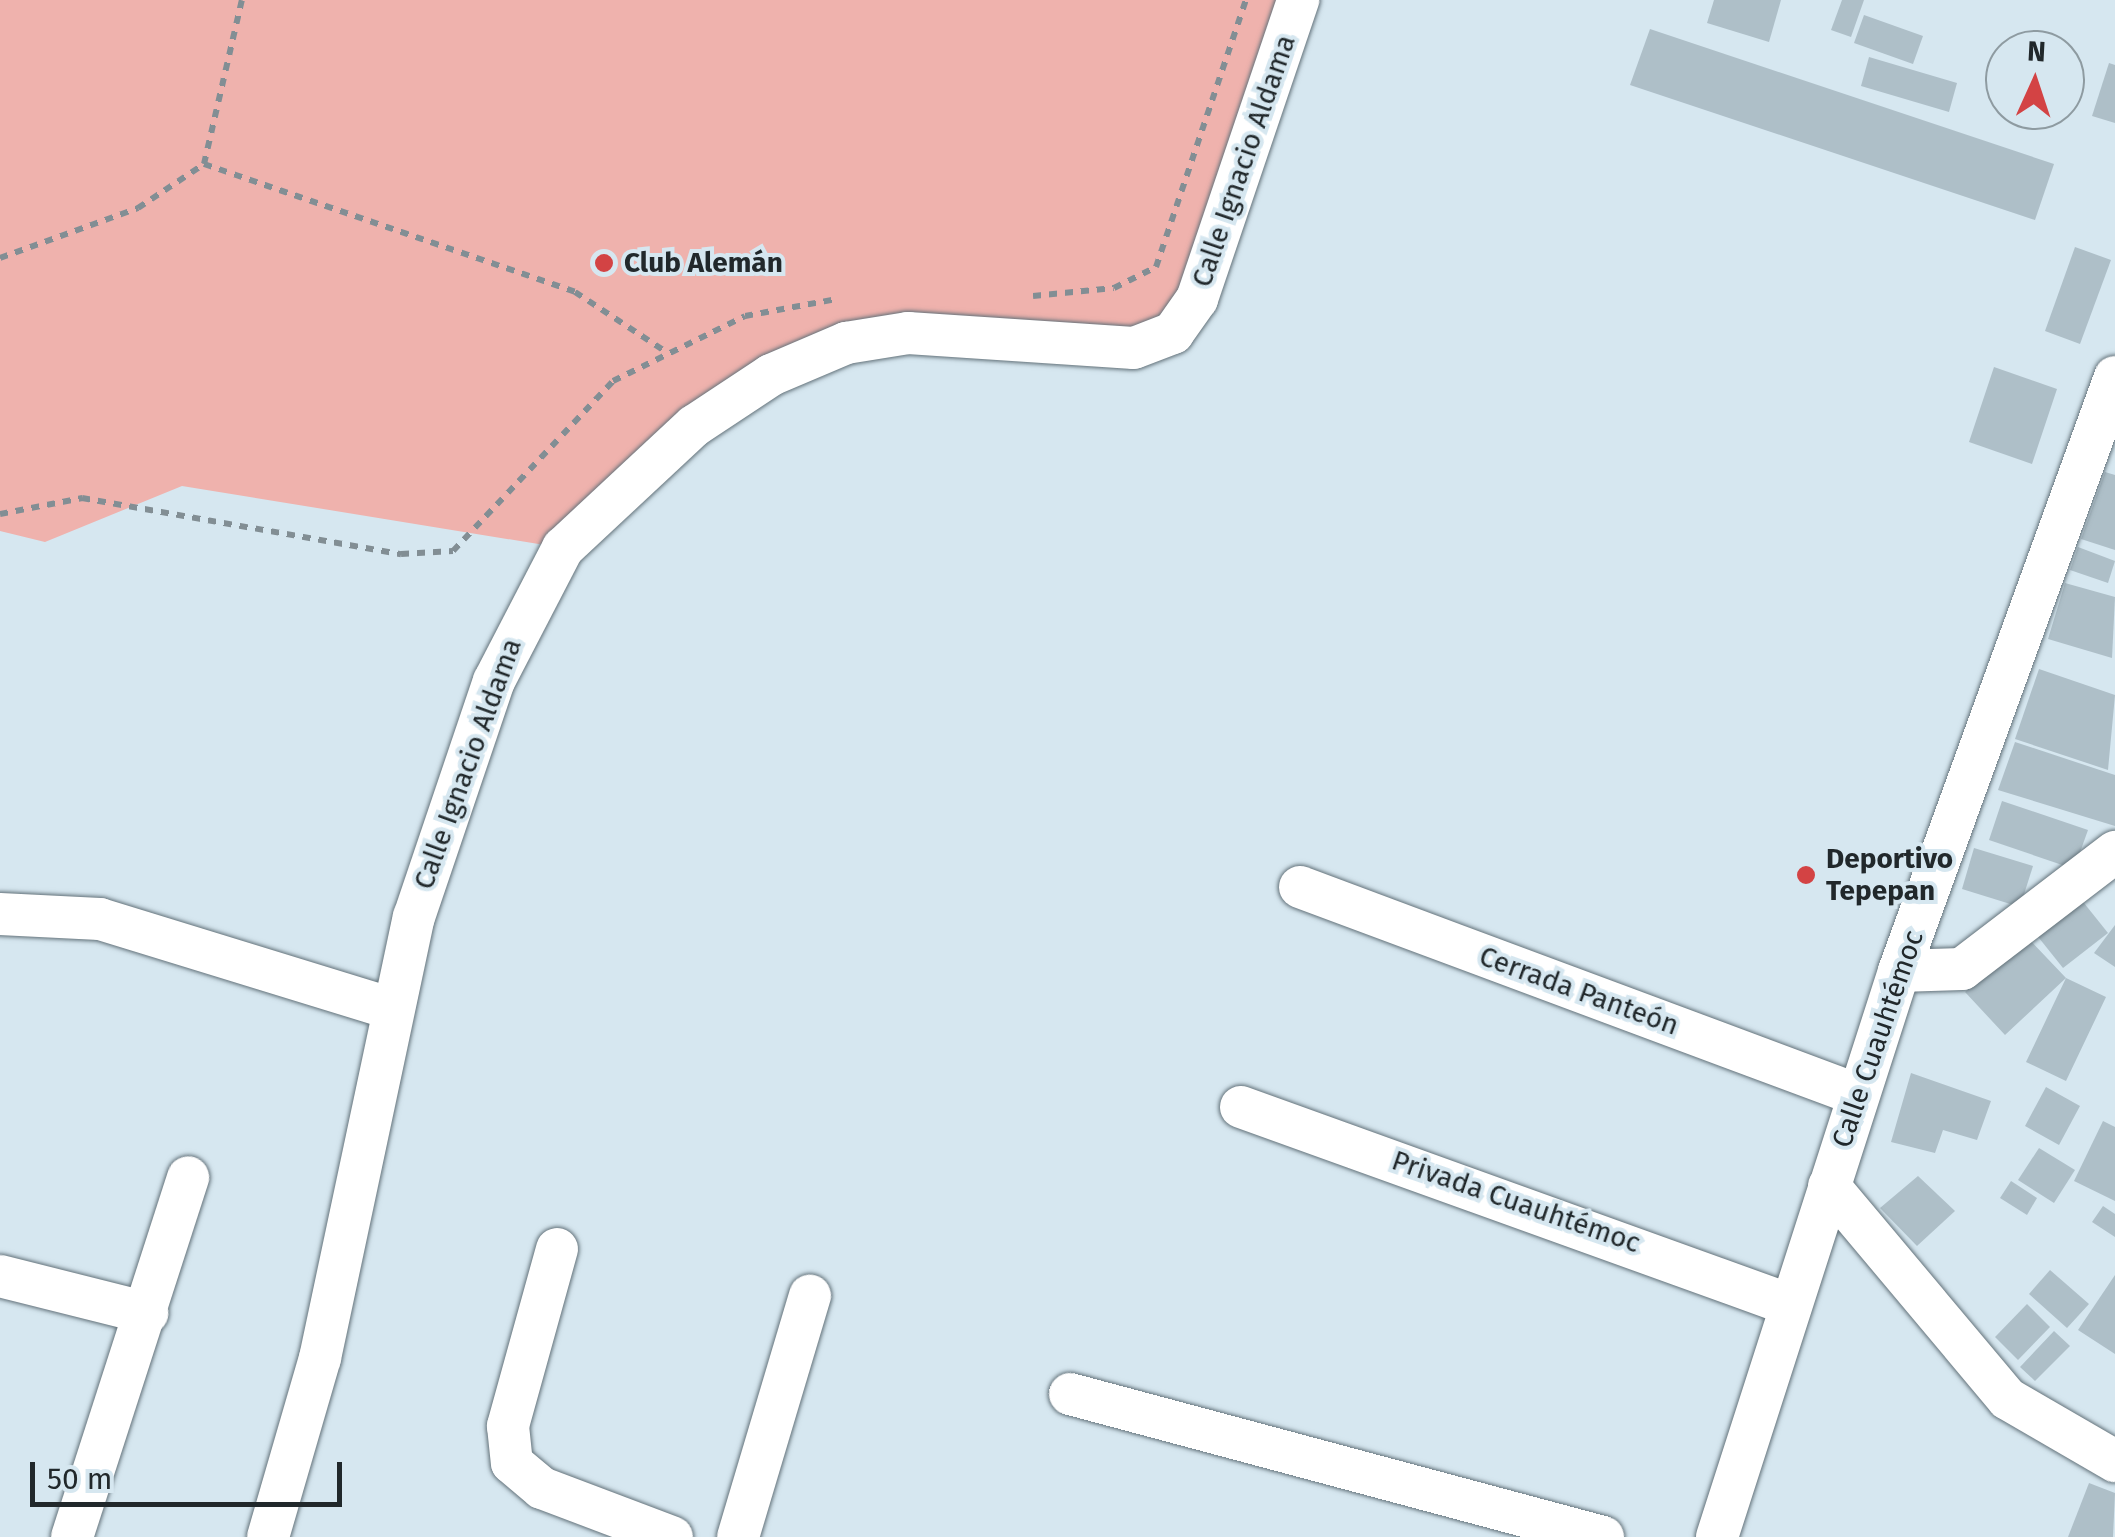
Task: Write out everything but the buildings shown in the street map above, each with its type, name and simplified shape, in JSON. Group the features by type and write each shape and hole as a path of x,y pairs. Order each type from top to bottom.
{"street":[{"name":"Calle Ignacio Aldama","path":"268,1537 369,1148 389,1008 494,681 563,548 694,426 770,374 846,342 908,333 1134,348 1173,334 1198,299 1298,0"},
{"name":"Calle Cuauhtémoc","path":"1716,1537 1788,1304 1899,971 2115,376"},
{"path":"1899,971 1962,969 2115,852"},
{"name":"Cerrada Panteón","path":"1300,887 1858,1096"},
{"path":"0,914 100,919 389,1008"},
{"name":"Privada Cuauhtémoc","path":"1241,1107 1788,1304"},
{"path":"72,1537 148,1313 188,1177"},
{"path":"1828,1186 2008,1399 2115,1461"},
{"path":"557,1248 508,1426 512,1463 542,1488 672,1537"},
{"path":"0,1276 148,1313"},
{"path":"738,1537 810,1295"},
{"path":"1070,1394 1603,1537"}],"path":[{"path":"0,258 138,208 204,164 242,0"},
{"path":"1023,297 1114,288 1156,267 1246,0"},
{"path":"204,164 575,292 668,353"},
{"path":"0,514 82,498 401,554 453,551 613,381 745,316 852,296"}],"shaded area":[{"name":"Club Alemán","path":"0,0 1298,0 1173,333 1001,337 771,375 563,548 182,486 45,542 0,531"}],"place":[{"name":"Club Alemán","path":"604,263"},
{"name":"Deportivo Tepepan","path":"1806,875"}]}
